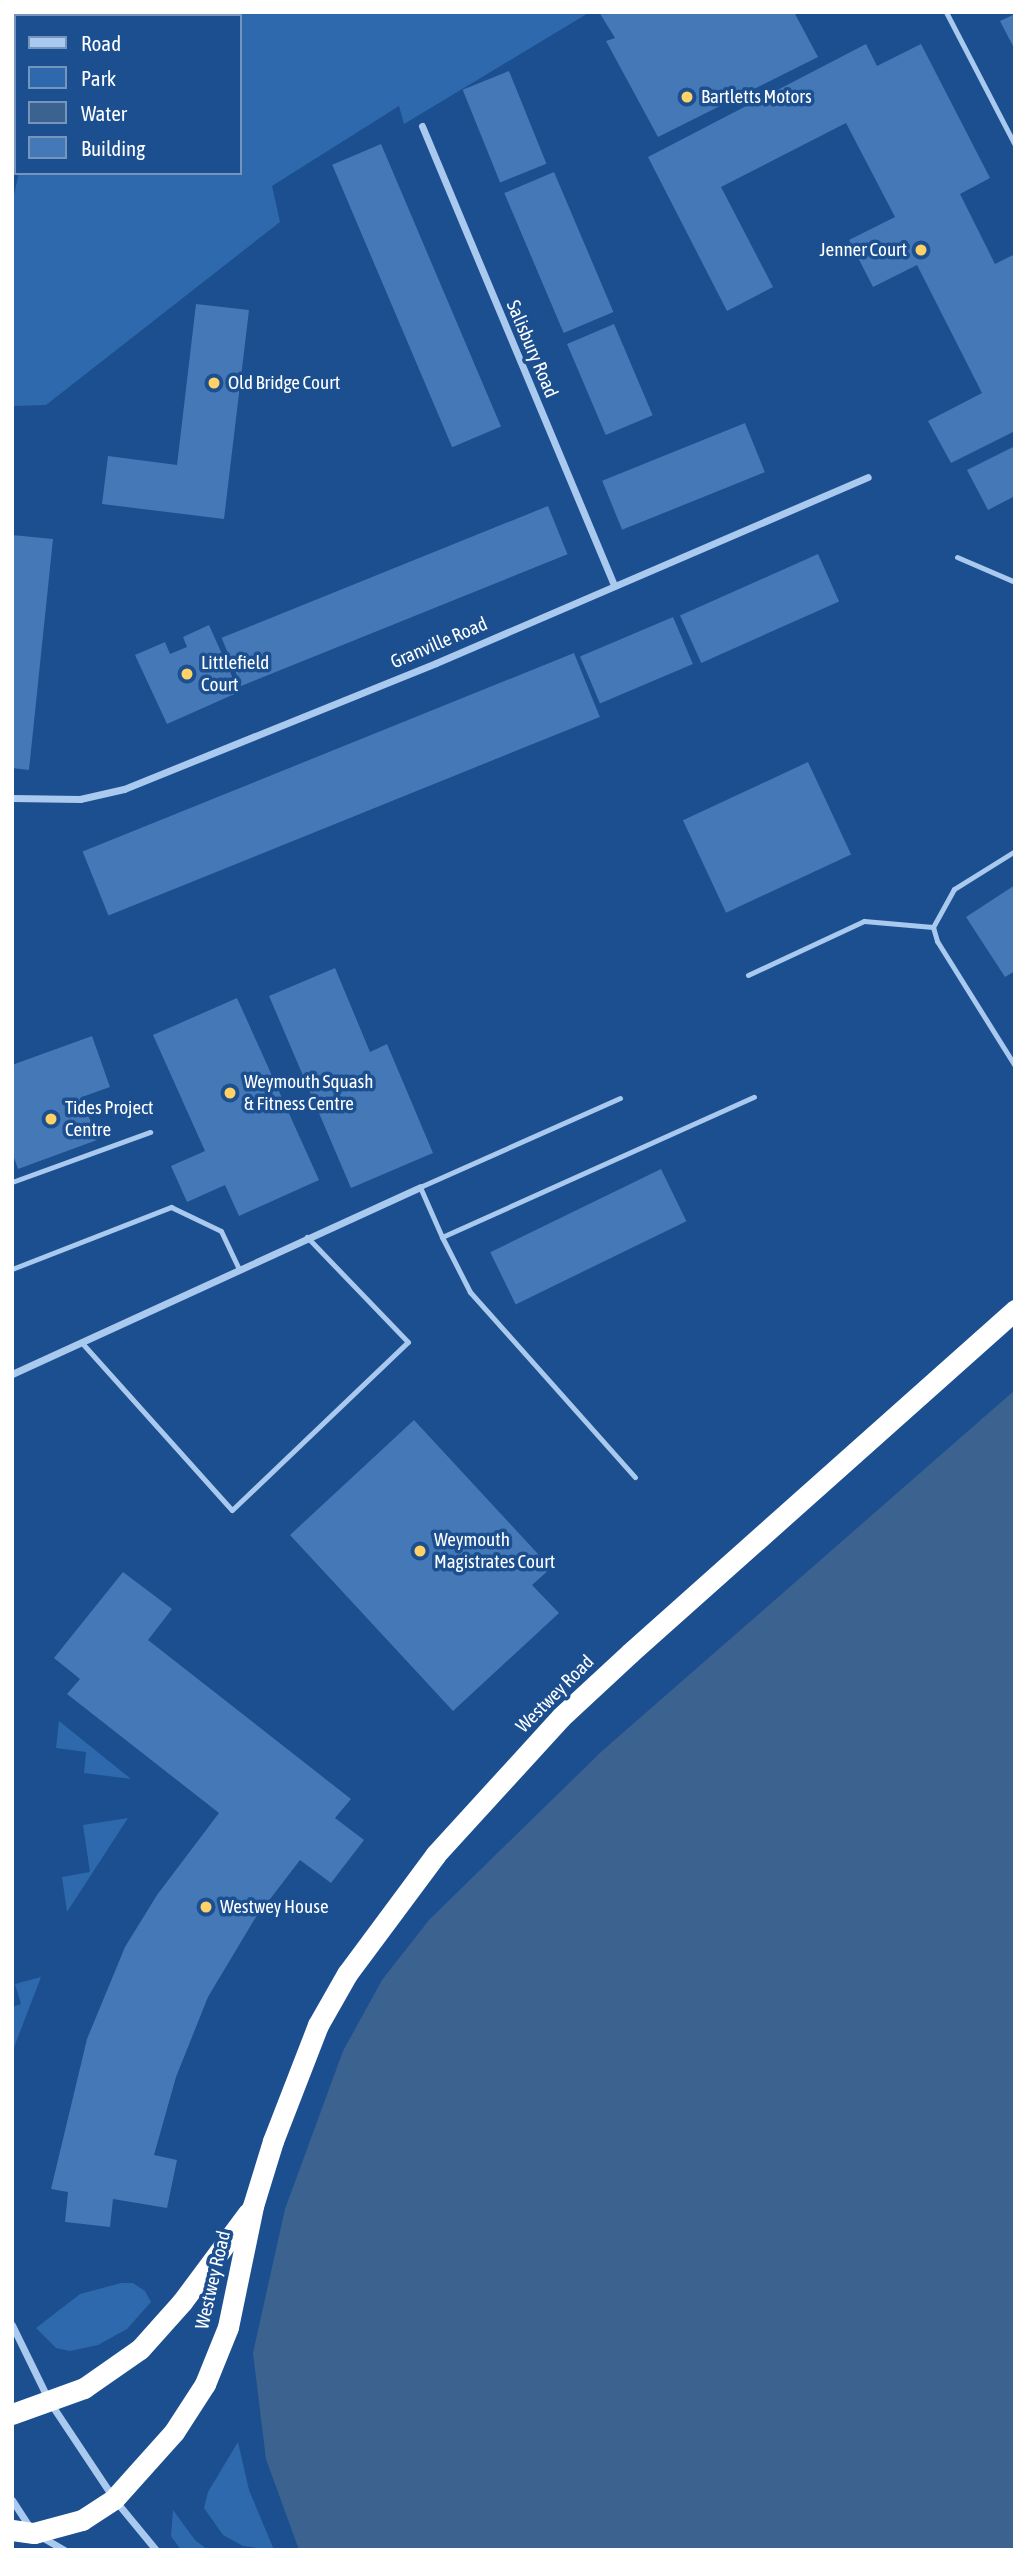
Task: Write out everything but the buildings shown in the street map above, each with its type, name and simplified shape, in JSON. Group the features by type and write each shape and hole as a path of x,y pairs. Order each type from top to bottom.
{"highway":[{"name":"Westwey Road","path":"34,2533 82,2521 114,2498 174,2432 205,2384 228,2327 253,2206 293,2082 318,2025 347,1974 436,1854 561,1717 629,1653 1015,1310"},
{"name":"Westwey Road","path":"12,2414 84,2388 140,2348 182,2302 253,2206"},
{"path":"12,2530 34,2533"}],"street":[{"name":"Salisbury Road","path":"422,126 614,584"},
{"name":"Granville Road","path":"12,798 80,799 124,789 436,663 614,584 868,477"},
{"path":"12,1374 307,1237 420,1188"},
{"path":"12,2325 49,2401 114,2498 156,2550"},
{"path":"12,2500 34,2533 64,2550"}],"lane":[{"path":"946,12 1015,145"},
{"path":"957,556 1015,582"},
{"path":"1015,851 954,889 933,926 937,941 1015,1066"},
{"path":"748,975 864,921 933,926"},
{"path":"442,1237 754,1097"},
{"path":"620,1098 420,1188 470,1292 635,1477"},
{"path":"12,1182 150,1132"},
{"path":"12,1269 171,1207 221,1231 239,1269"},
{"path":"82,1343 232,1510 408,1342 307,1237"}],"green space":[{"path":"590,12 404,124 399,106 272,186 280,222 46,405 12,406 12,203 19,175 242,175 242,14 131,14"},
{"path":"59,1721 131,1779 84,1773 86,1752 56,1748"},
{"path":"128,1818 67,1912 62,1877 90,1872 83,1825"},
{"path":"41,1977 12,2050 12,2007 21,2004 15,1984"},
{"path":"121,2283 133,2283 145,2291 151,2302 127,2329 98,2345 70,2351 56,2348 36,2328 80,2294"},
{"path":"238,2442 249,2490 274,2550 243,2546 223,2535 204,2508 208,2492"},
{"path":"173,2510 195,2540 208,2550 181,2550 171,2536"}],"water":[{"path":"1015,1390 1015,2550 299,2550 266,2459 253,2353 285,2209 343,2051 382,1980 429,1920 602,1751"}],"place":[{"name":"Bartletts Motors","path":"687,97"},
{"name":"Jenner Court","path":"921,250"},
{"name":"Old Bridge Court","path":"214,383"},
{"name":"Littlefield Court","path":"187,674"},
{"name":"Weymouth Squash & Fitness Centre","path":"230,1093"},
{"name":"Tides Project Centre","path":"51,1119"},
{"name":"Weymouth Magistrates Court","path":"420,1551"},
{"name":"Westwey House","path":"206,1907"}]}
